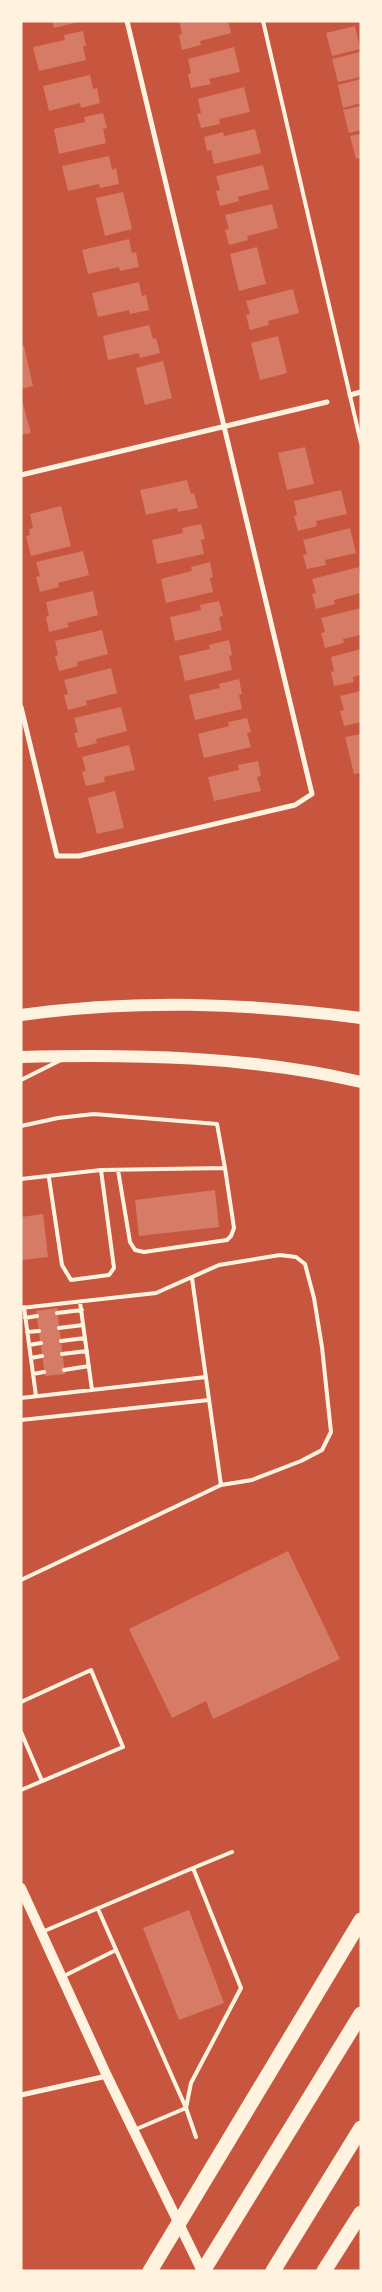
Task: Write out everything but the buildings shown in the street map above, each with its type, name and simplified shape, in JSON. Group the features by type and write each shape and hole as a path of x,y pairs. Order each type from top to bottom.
{"highway":[{"path":"150,2271 361,1920"},
{"path":"203,2271 361,2014"},
{"path":"273,2271 361,2128"},
{"path":"327,2266 361,2213"}],"main road":[{"path":"21,1015 137,1004 248,1005 361,1018"},
{"path":"21,1057 162,1057 239,1063 335,1076 361,1082"},
{"path":"21,1888 107,2076 203,2271"}],"street":[{"path":"21,707 57,856 79,856 295,805 312,794 127,21"},
{"path":"350,395 361,392"},
{"path":"21,474 326,402"},
{"path":"21,2095 107,2076"}],"lane":[{"path":"263,21 361,443"},
{"path":"21,1080 70,1056"},
{"path":"21,1126 58,1118 94,1114 217,1124 234,1228 231,1236 227,1240 144,1252 135,1250 130,1242 118,1170"},
{"path":"21,1180 101,1170 225,1168"},
{"path":"49,1178 62,1265 67,1274 71,1280 109,1275 114,1268 101,1170"},
{"path":"21,1572 23,1580 221,1486 252,1480 285,1468 322,1450 331,1432 322,1348 314,1298 305,1264 296,1256 280,1255 219,1265 156,1293 23,1308 36,1396"},
{"path":"192,1278 221,1486"},
{"path":"80,1302 92,1390"},
{"path":"57,1314 82,1310"},
{"path":"25,1318 37,1316"},
{"path":"59,1328 83,1325"},
{"path":"27,1332 39,1330"},
{"path":"61,1341 85,1338"},
{"path":"29,1344 41,1343"},
{"path":"62,1354 87,1351"},
{"path":"30,1358 42,1356"},
{"path":"64,1370 89,1366"},
{"path":"33,1374 44,1372"},
{"path":"21,1398 206,1377"},
{"path":"21,1420 209,1400"},
{"path":"21,1702 91,1670 122,1747 21,1790"},
{"path":"21,1732 42,1781"},
{"path":"42,1932 232,1852"},
{"path":"186,2108 190,2083 241,1988 193,1868"},
{"path":"98,1909 186,2108 196,2137"},
{"path":"62,1977 116,1950"},
{"path":"134,2130 186,2108"}]}
